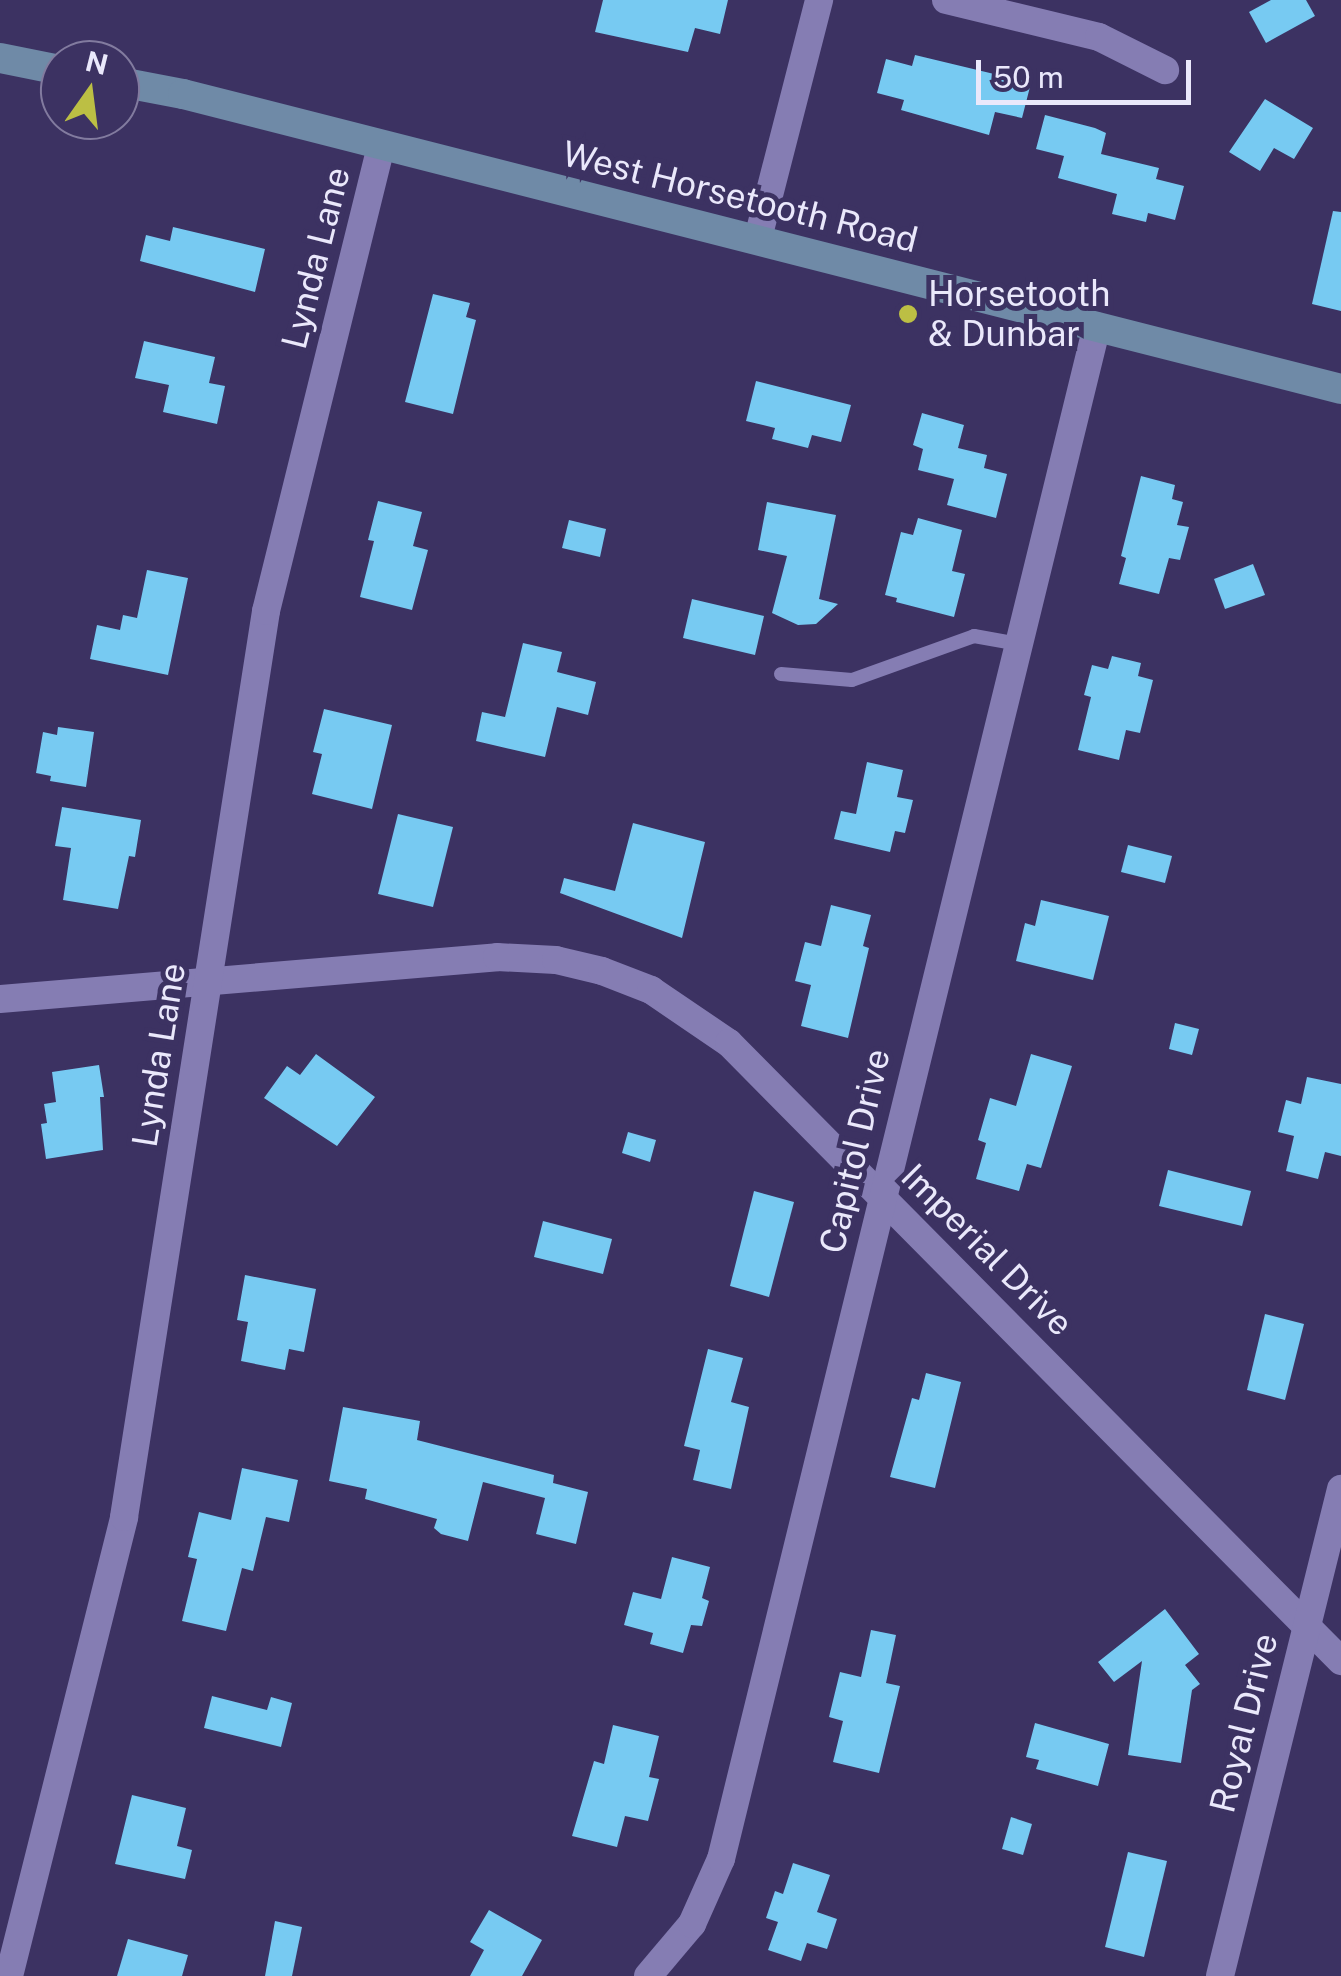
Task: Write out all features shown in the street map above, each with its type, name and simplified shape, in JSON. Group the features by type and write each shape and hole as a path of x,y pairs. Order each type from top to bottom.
{"main road":[{"path":"0,58 40,66"},
{"name":"West Horsetooth Road","path":"140,87 758,238 1341,388"}],"street":[{"path":"758,238 819,0"},
{"path":"946,0 1099,37 1165,70"},
{"name":"Lynda Lane","path":"9,1976 124,1516 266,611 381,145"},
{"name":"Capitol Drive","path":"648,1976 692,1924 722,1859 1097,326"},
{"name":"Imperial Drive","path":"0,999 497,957 556,960 602,971 651,990 729,1043 1341,1660"},
{"name":"Royal Drive","path":"1220,1976 1341,1489"}],"lane":[{"path":"781,674 852,680 974,636 1019,644"}],"building":[{"path":"603,0 728,0 720,34 695,28 688,52 595,32"},
{"path":"1271,0 1306,0 1315,16 1266,43 1249,12"},
{"path":"915,55 1031,83 1022,118 995,112 989,135 901,110 904,100 877,93 886,59 912,66"},
{"path":"1265,99 1313,128 1294,159 1274,148 1260,171 1229,152"},
{"path":"1045,115 1106,133 1101,154 1159,168 1156,179 1184,186 1175,220 1148,213 1146,222 1112,214 1117,194 1058,178 1064,156 1036,149"},
{"path":"1333,211 1341,212 1341,311 1312,304"},
{"path":"173,227 265,249 255,292 140,261 146,235 170,241"},
{"path":"433,294 470,303 466,317 476,320 453,414 405,402"},
{"path":"144,341 215,357 209,383 225,386 217,424 163,412 169,385 135,378"},
{"path":"756,381 851,405 841,442 812,435 808,448 772,439 775,428 746,421"},
{"path":"922,413 964,425 958,448 987,455 984,468 1007,474 996,518 947,505 954,479 918,470 923,449 913,445"},
{"path":"1141,476 1175,485 1172,499 1183,502 1177,525 1189,527 1180,560 1169,558 1159,594 1119,584 1126,558 1121,556"},
{"path":"378,501 422,512 413,546 428,550 412,610 360,597 374,541 368,540"},
{"path":"767,502 836,515 819,599 838,604 816,624 798,625 772,613 787,556 758,550"},
{"path":"918,518 962,530 952,571 965,574 954,617 896,602 897,598 885,595 901,532 913,535"},
{"path":"569,520 606,529 600,557 562,548"},
{"path":"1253,564 1265,595 1225,609 1214,579"},
{"path":"147,570 188,578 168,675 90,659 97,625 120,630 123,615 137,618"},
{"path":"692,599 764,616 755,655 683,638"},
{"path":"523,643 562,652 557,672 596,682 588,715 557,707 545,757 476,741 482,712 505,717"},
{"path":"1112,656 1141,663 1138,676 1153,680 1140,733 1126,730 1119,760 1078,750 1091,697 1084,695 1092,665 1108,669"},
{"path":"324,709 392,725 372,809 312,794 322,754 313,752"},
{"path":"58,727 94,732 86,787 50,781 51,776 36,773 43,732 57,735"},
{"path":"867,762 903,770 897,797 913,800 905,833 895,831 890,852 834,839 841,811 856,814"},
{"path":"62,807 141,820 135,857 129,856 118,909 63,900 71,848 55,846"},
{"path":"398,814 453,827 433,907 378,894"},
{"path":"633,823 705,842 682,938 560,893 564,878 615,891"},
{"path":"1128,845 1172,856 1165,883 1121,872"},
{"path":"1041,900 1109,916 1093,980 1016,961 1025,923 1035,926"},
{"path":"831,905 871,915 863,946 869,948 848,1038 801,1026 811,985 795,981 805,942 821,946"},
{"path":"1175,1023 1199,1029 1192,1055 1169,1049"},
{"path":"316,1054 375,1097 337,1146 264,1098 287,1066 300,1075"},
{"path":"1031,1054 1072,1066 1041,1168 1027,1164 1019,1191 976,1179 986,1143 978,1140 990,1098 1016,1106"},
{"path":"99,1065 104,1097 100,1097 103,1150 46,1159 41,1124 47,1123 44,1104 56,1102 52,1072"},
{"path":"1307,1077 1341,1084 1341,1156 1325,1152 1318,1179 1286,1171 1294,1136 1278,1132 1286,1100 1301,1104"},
{"path":"628,1132 656,1140 650,1162 622,1153"},
{"path":"1168,1170 1251,1191 1242,1226 1159,1206"},
{"path":"754,1191 794,1202 769,1297 730,1286"},
{"path":"543,1221 612,1239 603,1274 534,1257"},
{"path":"245,1275 316,1289 304,1352 289,1349 285,1370 241,1361 248,1322 237,1320"},
{"path":"1265,1314 1304,1324 1285,1400 1247,1390"},
{"path":"708,1349 743,1358 731,1402 749,1407 731,1489 693,1480 700,1450 684,1446"},
{"path":"926,1373 961,1382 935,1488 890,1477 912,1398 919,1400"},
{"path":"343,1407 420,1421 417,1440 554,1475 553,1483 588,1492 576,1544 536,1534 545,1498 483,1482 468,1541 441,1534 434,1528 437,1519 365,1499 367,1489 329,1481"},
{"path":"242,1468 298,1480 289,1522 266,1517 253,1571 242,1568 226,1631 182,1621 197,1559 188,1557 199,1512 231,1520"},
{"path":"672,1557 710,1567 702,1598 709,1601 702,1626 691,1625 683,1653 650,1644 653,1633 624,1625 633,1592 661,1599"},
{"path":"1165,1609 1199,1654 1185,1665 1200,1684 1192,1690 1181,1763 1128,1755 1142,1661 1114,1682 1098,1662"},
{"path":"871,1630 896,1635 886,1683 900,1686 879,1773 833,1762 843,1721 829,1717 840,1672 861,1677"},
{"path":"212,1696 267,1710 271,1697 292,1703 281,1747 204,1728"},
{"path":"1035,1723 1109,1744 1098,1786 1036,1769 1039,1760 1026,1757"},
{"path":"613,1725 659,1736 649,1777 659,1779 648,1821 625,1816 617,1847 572,1836 594,1761 604,1764"},
{"path":"132,1795 186,1808 177,1846 192,1850 185,1879 115,1864"},
{"path":"1011,1817 1032,1824 1023,1855 1002,1849"},
{"path":"1128,1852 1167,1861 1144,1957 1105,1947"},
{"path":"793,1863 830,1875 817,1912 837,1919 827,1949 807,1943 801,1961 768,1950 778,1922 766,1918 775,1891 783,1894"},
{"path":"489,1910 542,1940 522,1976 470,1976 484,1950 470,1942"},
{"path":"275,1921 302,1927 292,1976 265,1976"},
{"path":"128,1939 188,1955 182,1976 117,1976"}],"place":[{"name":"Horsetooth & Dunbar","path":"908,314"}]}
